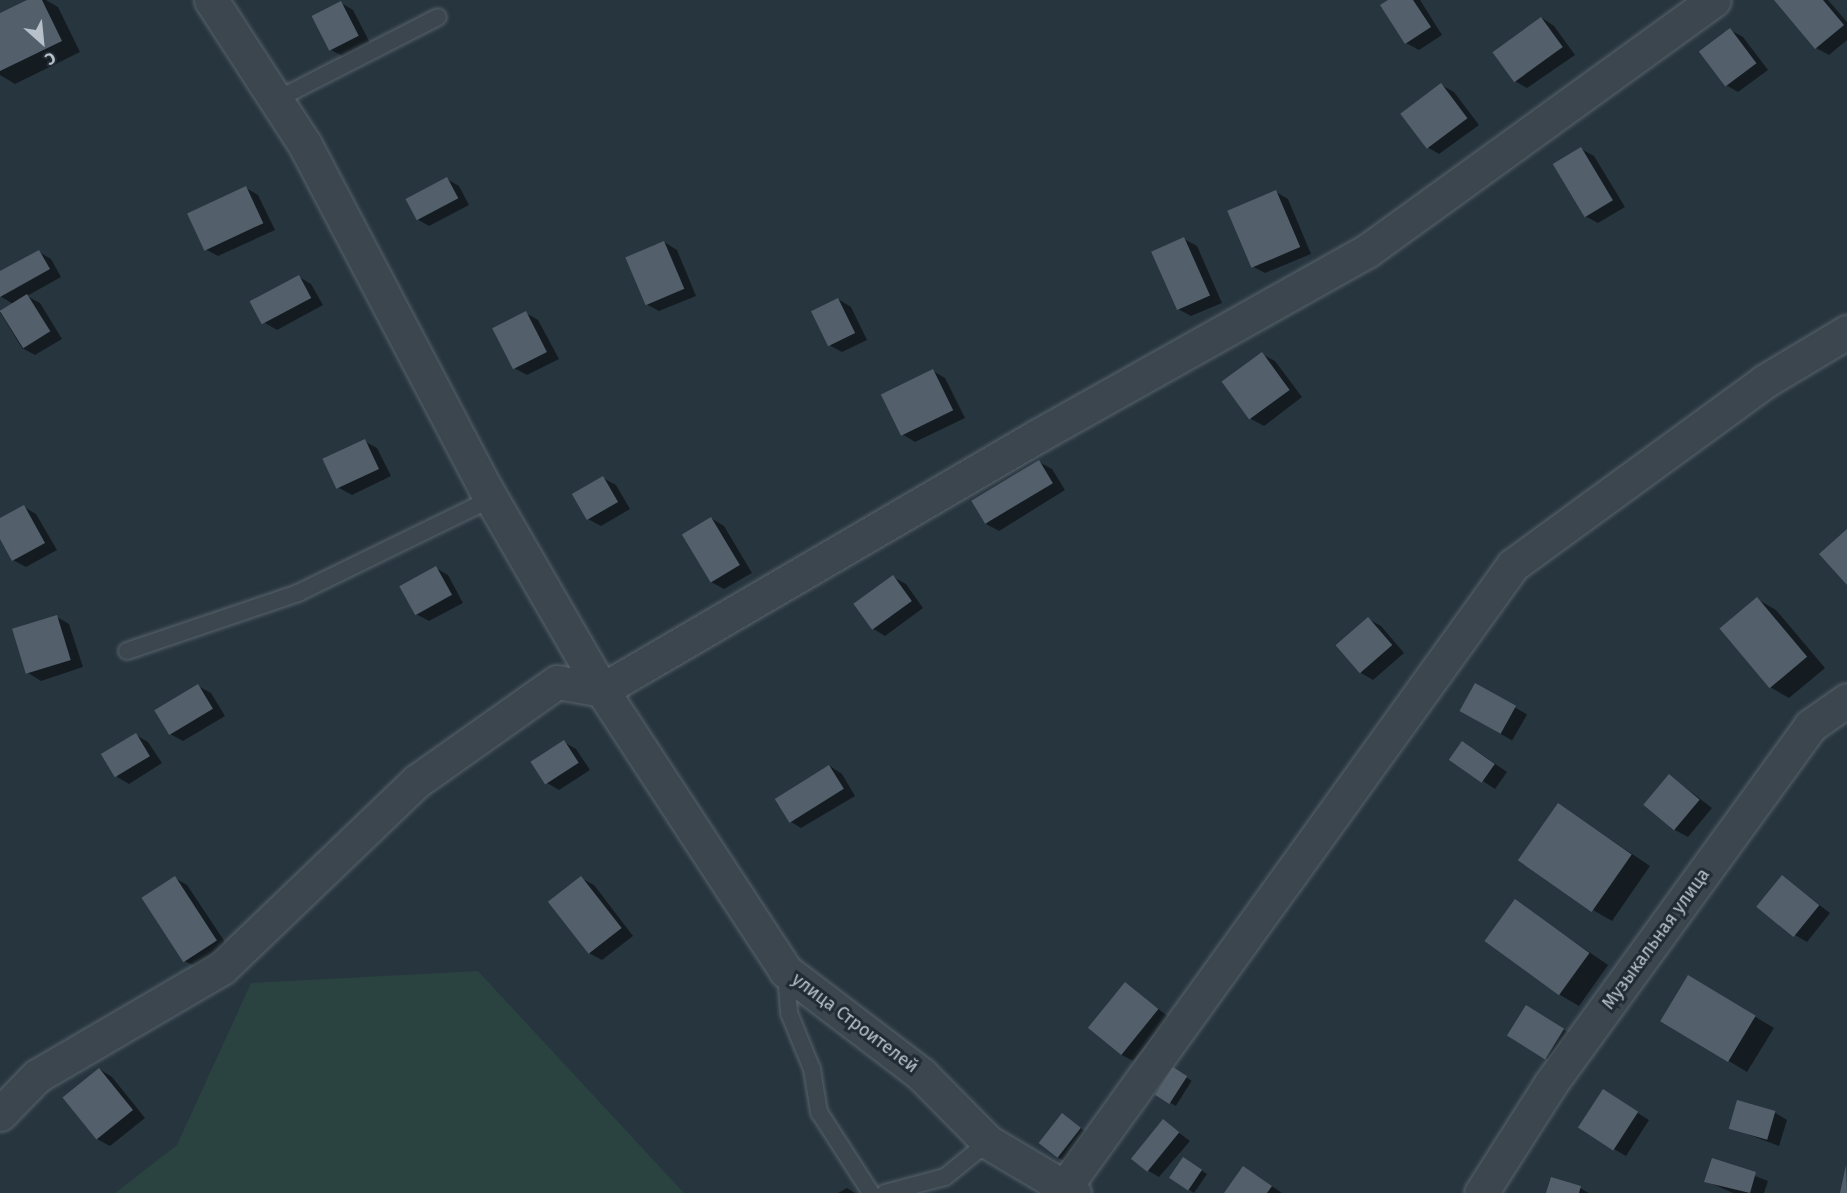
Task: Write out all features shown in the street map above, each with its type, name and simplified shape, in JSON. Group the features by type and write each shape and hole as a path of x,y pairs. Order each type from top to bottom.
{"street":[{"name":"улица Строителей","path":"212,0 274,101 304,143 491,498 602,690 786,971 921,1074 988,1142 1069,1190"},
{"path":"0,1099 222,968 417,781 557,682 602,690 1040,435 1367,251 1714,0"},
{"path":"1069,1190 1514,564 1765,381 1847,332"},
{"name":"Музыкальная улица","path":"1481,1193 1551,1083 1810,726 1847,700"},
{"path":"0,1114 37,1076"}],"lane":[{"path":"274,101 438,17"},
{"path":"127,651 298,592 491,498"},
{"path":"786,971 789,1013 812,1069 819,1112 871,1193"},
{"path":"885,1193 945,1178 988,1142"}],"green space":[{"path":"478,971 684,1193 115,1193 177,1145 251,983"}],"building":[{"path":"27,0 42,0 62,41 0,71 0,13"},
{"path":"1388,0 1413,0 1431,27 1405,44 1380,5"},
{"path":"1774,0 1823,0 1844,25 1815,49"},
{"path":"341,1 359,36 329,51 312,16"},
{"path":"1541,17 1563,47 1514,82 1492,52"},
{"path":"1730,28 1756,63 1725,87 1699,51"},
{"path":"1441,83 1467,118 1427,149 1400,114"},
{"path":"1581,147 1613,200 1585,217 1553,164"},
{"path":"447,177 458,198 417,220 406,199"},
{"path":"246,186 263,223 204,251 187,213"},
{"path":"1276,190 1300,247 1251,268 1227,211"},
{"path":"1184,237 1210,295 1177,310 1151,252"},
{"path":"664,241 684,289 646,305 625,257"},
{"path":"39,250 50,269 0,297 0,271"},
{"path":"299,275 311,298 262,324 250,301"},
{"path":"27,294 50,331 23,348 0,311"},
{"path":"838,298 855,333 828,346 811,311"},
{"path":"526,311 547,352 513,369 492,328"},
{"path":"1262,352 1290,390 1249,419 1222,381"},
{"path":"933,369 953,410 901,436 881,394"},
{"path":"365,439 379,469 336,489 322,459"},
{"path":"1039,460 1053,483 985,524 971,501"},
{"path":"603,476 618,502 587,520 572,494"},
{"path":"24,505 45,543 12,561 0,539 0,518"},
{"path":"711,517 740,565 711,583 682,535"},
{"path":"1847,529 1847,585 1819,554"},
{"path":"436,566 452,595 415,615 399,586"},
{"path":"893,575 912,601 872,630 853,604"},
{"path":"1757,597 1807,657 1770,688 1719,628"},
{"path":"57,615 71,660 26,674 12,629"},
{"path":"1368,617 1392,645 1360,673 1336,645"},
{"path":"1475,683 1516,706 1501,734 1459,711"},
{"path":"198,684 213,709 169,735 154,710"},
{"path":"136,733 150,756 115,777 101,754"},
{"path":"564,740 579,763 545,784 530,762"},
{"path":"1462,741 1495,764 1482,783 1449,760"},
{"path":"829,765 844,789 790,823 775,799"},
{"path":"1669,774 1700,800 1674,830 1643,805"},
{"path":"1558,803 1632,855 1592,912 1518,860"},
{"path":"1782,875 1819,905 1794,937 1756,907"},
{"path":"175,876 217,941 183,962 141,898"},
{"path":"581,876 622,928 589,954 548,902"},
{"path":"1515,899 1589,953 1559,995 1484,941"},
{"path":"1688,975 1756,1016 1728,1062 1660,1021"},
{"path":"1125,982 1158,1009 1121,1055 1088,1028"},
{"path":"1526,1005 1564,1029 1545,1059 1507,1036"},
{"path":"1173,1067 1187,1076 1169,1104 1155,1095"},
{"path":"99,1068 133,1110 96,1140 62,1098"},
{"path":"1603,1089 1638,1112 1613,1150 1578,1128"},
{"path":"1737,1100 1775,1111 1767,1140 1729,1129"},
{"path":"1062,1113 1081,1128 1058,1158 1039,1143"},
{"path":"1163,1119 1179,1132 1147,1172 1131,1159"},
{"path":"1183,1157 1202,1170 1188,1191 1169,1178"},
{"path":"1712,1158 1756,1172 1750,1193 1704,1182"},
{"path":"1846,1165 1847,1193 1840,1193"},
{"path":"1243,1166 1272,1186 1267,1193 1224,1193"},
{"path":"1551,1177 1581,1186 1579,1193 1546,1193"}]}
